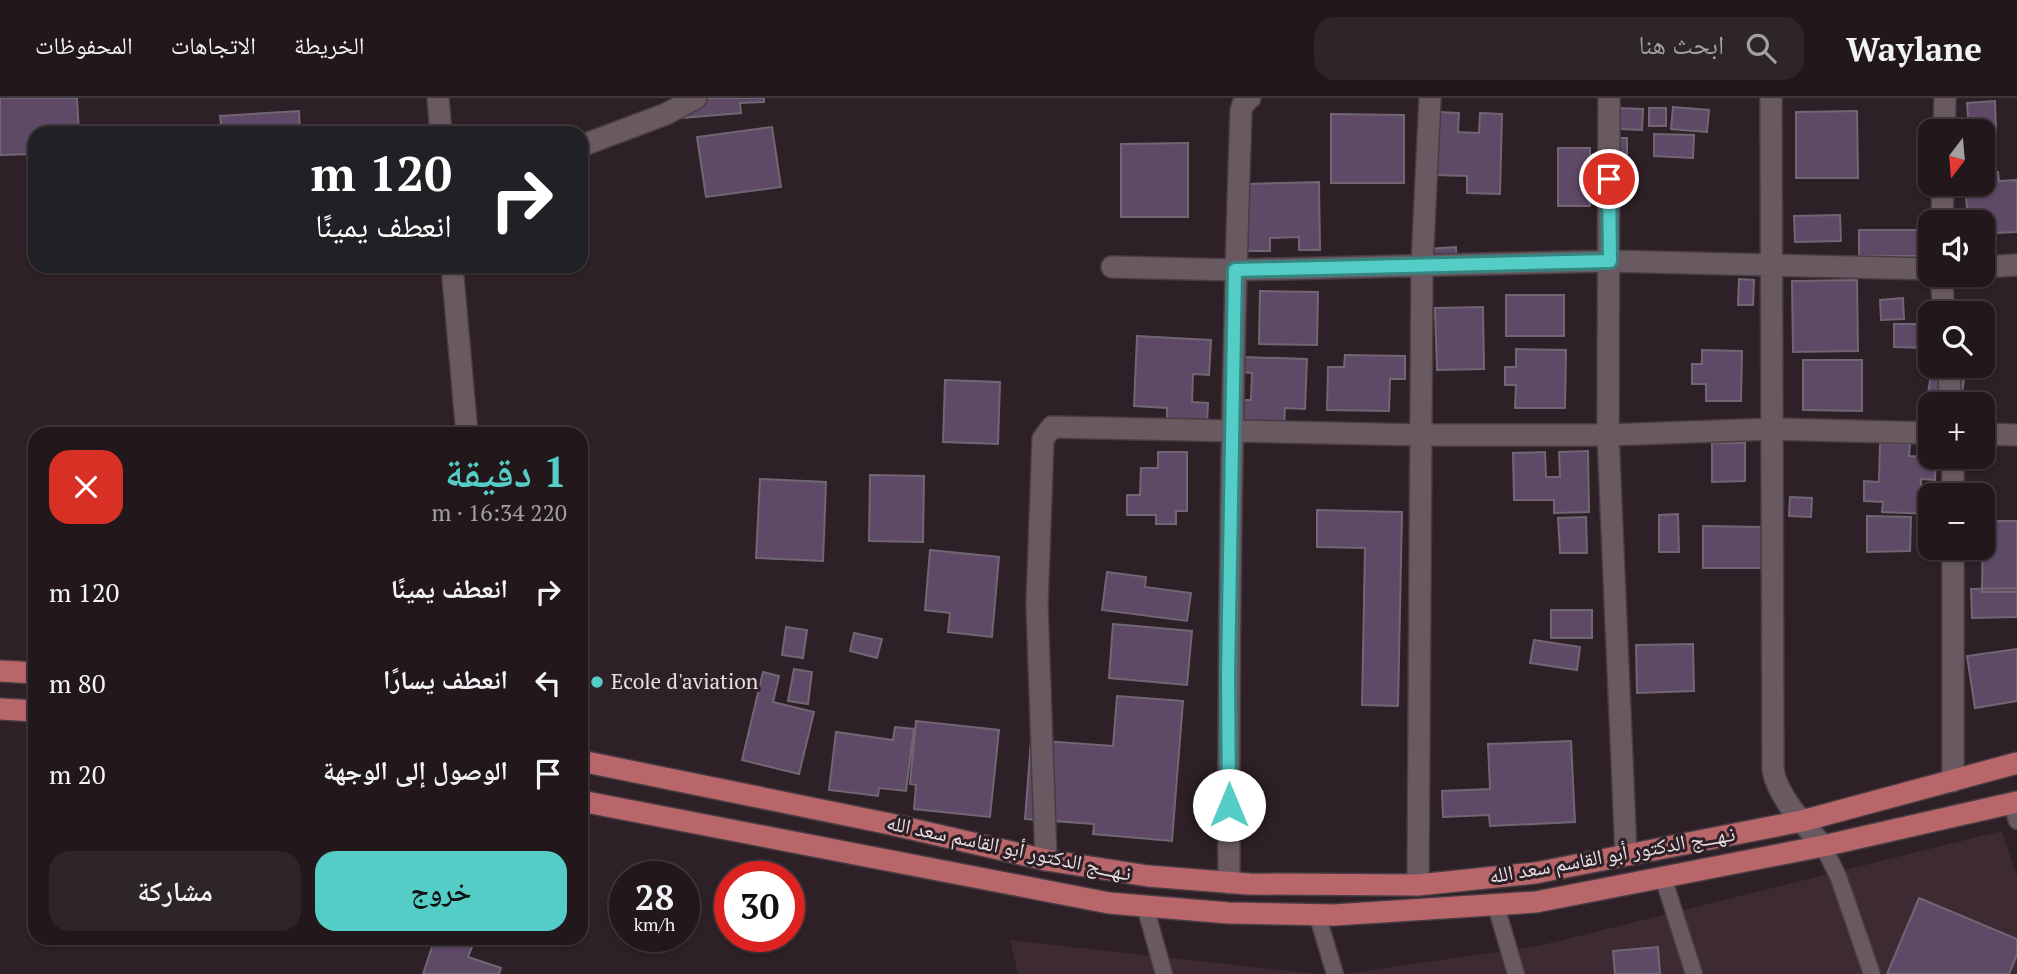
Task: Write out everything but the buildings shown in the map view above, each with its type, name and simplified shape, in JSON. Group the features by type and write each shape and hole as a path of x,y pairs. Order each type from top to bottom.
{"main road":[{"path":"0,671 28,673"},
{"path":"0,709 28,711"},
{"name":"نـهـــج الدكتور أبو القاسم سعد الله","path":"588,762 890,824 1046,860 1148,876 1229,883 1418,885 1535,873 1802,821 2017,763"},
{"name":"نـهـــج الدكتور أبو القاسم سعد الله","path":"588,802 1109,903 1229,913 1317,914 1536,902 2015,809"}],"street":[{"path":"438,98 440,126"},
{"path":"588,143 666,114 696,98"},
{"path":"1229,883 1228,675 1235,270 1241,111 1243,104 1250,98"},
{"path":"1418,885 1422,265 1430,98"},
{"path":"1609,98 1608,435 1626,854"},
{"path":"1771,98 1773,771 1775,781 1823,846"},
{"path":"1944,119 1945,98"},
{"path":"1112,267 1235,270 1610,261 1918,269"},
{"path":"1995,266 2017,265"},
{"path":"453,273 466,427"},
{"path":"1046,860 1037,605 1043,439 1052,427 1422,435 1608,435 1773,429 1918,433"},
{"path":"1995,434 2017,435"},
{"path":"1953,560 1953,781"}],"lane":[{"path":"1823,846 1838,876 1872,974"},
{"path":"1663,877 1694,974"},
{"path":"1144,906 1164,974"},
{"path":"1496,906 1516,974"},
{"path":"1317,914 1335,974"}],"shaded area":[{"path":"2002,831 2017,877 2017,974 1343,974 1538,946"},
{"path":"1010,940 1318,974 1018,974"}],"place":[{"name":"Ecole d'aviation","path":"597,682"}],"route":[{"path":"1229,805 1228,675 1235,270 1610,261 1609,179"}]}
